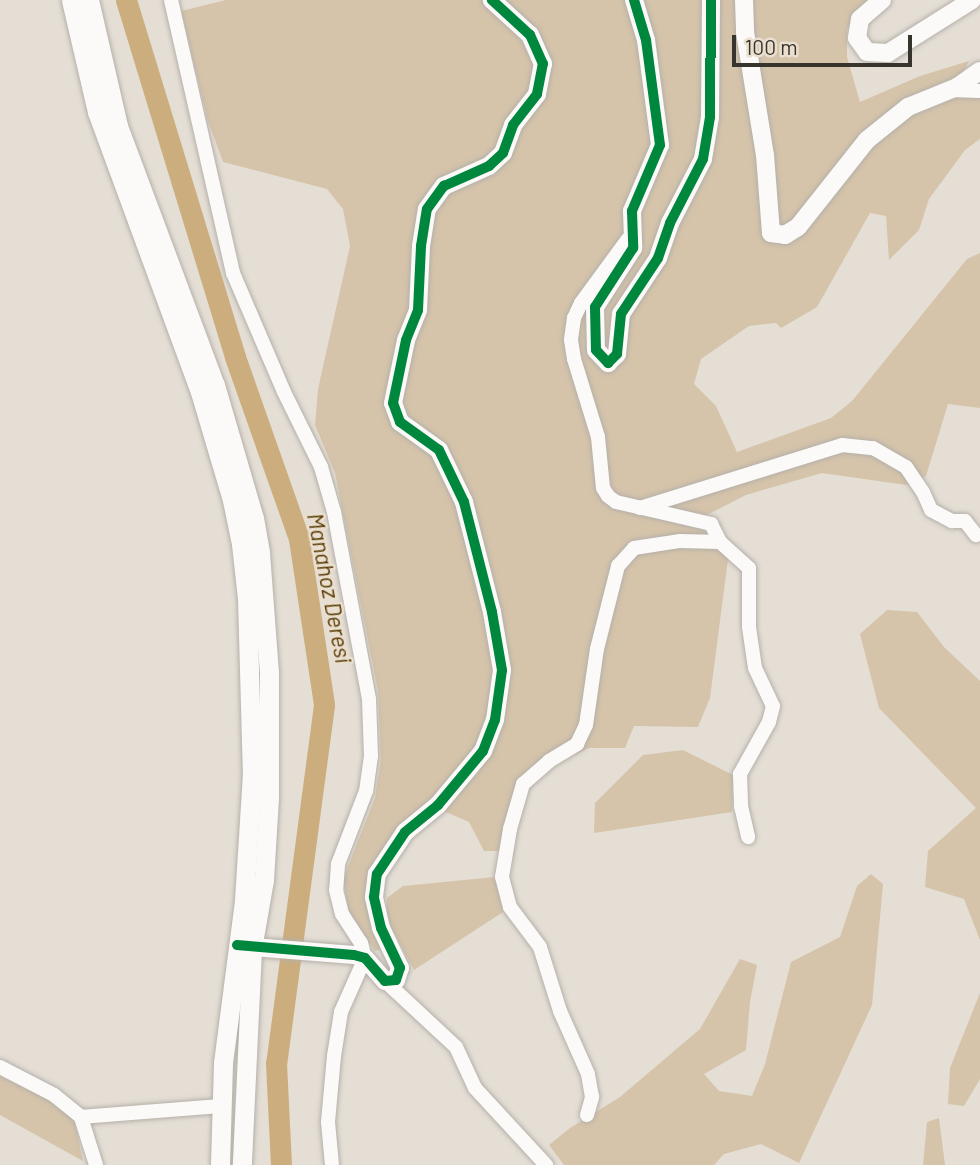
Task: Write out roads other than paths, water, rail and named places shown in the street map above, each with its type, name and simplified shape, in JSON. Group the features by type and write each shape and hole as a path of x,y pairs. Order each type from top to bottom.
{"main road":[{"path":"71,0 97,112 200,392 232,500 241,544 248,611 252,773 244,901 252,948 242,1165"},
{"path":"89,0 118,126 215,385 258,541 269,672 269,798 264,880 220,1106 220,1165"}],"street":[{"path":"171,0 222,213 233,273 284,392 321,467 334,512 369,699 371,757 366,790 338,864 336,890 342,914 361,943 360,956 341,1012 336,1045 328,1122 332,1165"},
{"path":"385,981 396,980 400,968 381,928 374,897 377,874 405,832 438,805 482,751 495,720 502,670 492,612 464,502 439,450 400,422 393,403 406,340 418,310 421,246 428,209 444,186 489,166 503,153 513,125 537,94 543,65 530,35 492,0"},
{"path":"634,0 646,40 660,145 632,211 632,248 595,307 596,350 608,363 617,354 621,314 657,258 670,223 703,159 710,117 711,0"},
{"path":"744,0 745,32 765,155 771,233 786,234 798,227 867,139 908,107 950,90 980,71"},
{"path":"882,0 860,19 857,38 867,52 888,53 972,0"},
{"path":"950,90 980,90"},
{"path":"632,228 625,247 581,303 571,340 574,359 602,452 603,488 616,502 711,524 720,542 749,568 749,628 755,668 773,706 769,722 740,774 741,806 748,837"},
{"path":"639,508 842,445 873,448 906,467 923,492 931,510 951,521 965,521 976,535"},
{"path":"587,1115 592,1097 588,1074 560,1011 540,947 510,907 502,877 510,829 523,784 549,761 577,744 586,725 597,649 618,566 634,548 680,541 720,542"},
{"path":"252,948 360,956 456,1048 475,1088 546,1165"},
{"path":"0,1067 54,1095 81,1117 96,1165"},
{"path":"81,1117 220,1106"}],"waterway":[{"name":"Manahoz Deresi","path":"126,0 235,357 299,539 324,705 276,1063 281,1165"}]}
